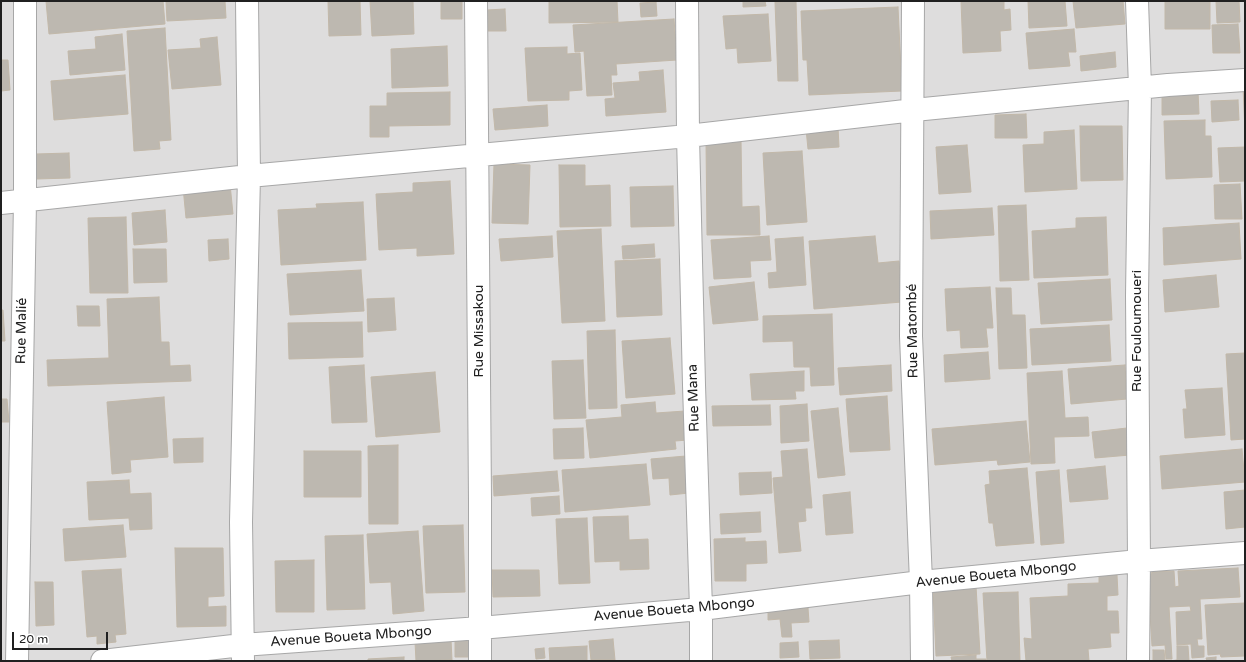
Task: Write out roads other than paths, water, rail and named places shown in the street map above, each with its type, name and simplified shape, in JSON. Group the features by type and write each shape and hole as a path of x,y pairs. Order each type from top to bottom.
{"street":[{"name":"Rue Malié","path":"16,661 25,201 25,1"},
{"path":"242,653 241,522 249,176 247,1"},
{"name":"Rue Missakou","path":"476,1 480,661"},
{"name":"Rue Mana","path":"687,1 688,136 701,609 701,661"},
{"name":"Rue Matombé","path":"913,1 914,110 912,336 921,582 922,661"},
{"name":"Rue Fouloumoueri","path":"1137,1 1140,88 1137,296 1139,561 1138,661"},
{"path":"1,202 25,201 249,176 688,136 914,110 1140,88 1245,80"},
{"name":"Avenue Boueta Mbongo","path":"102,661 242,653 480,628 701,609 921,582 1139,561 1245,553"}]}
